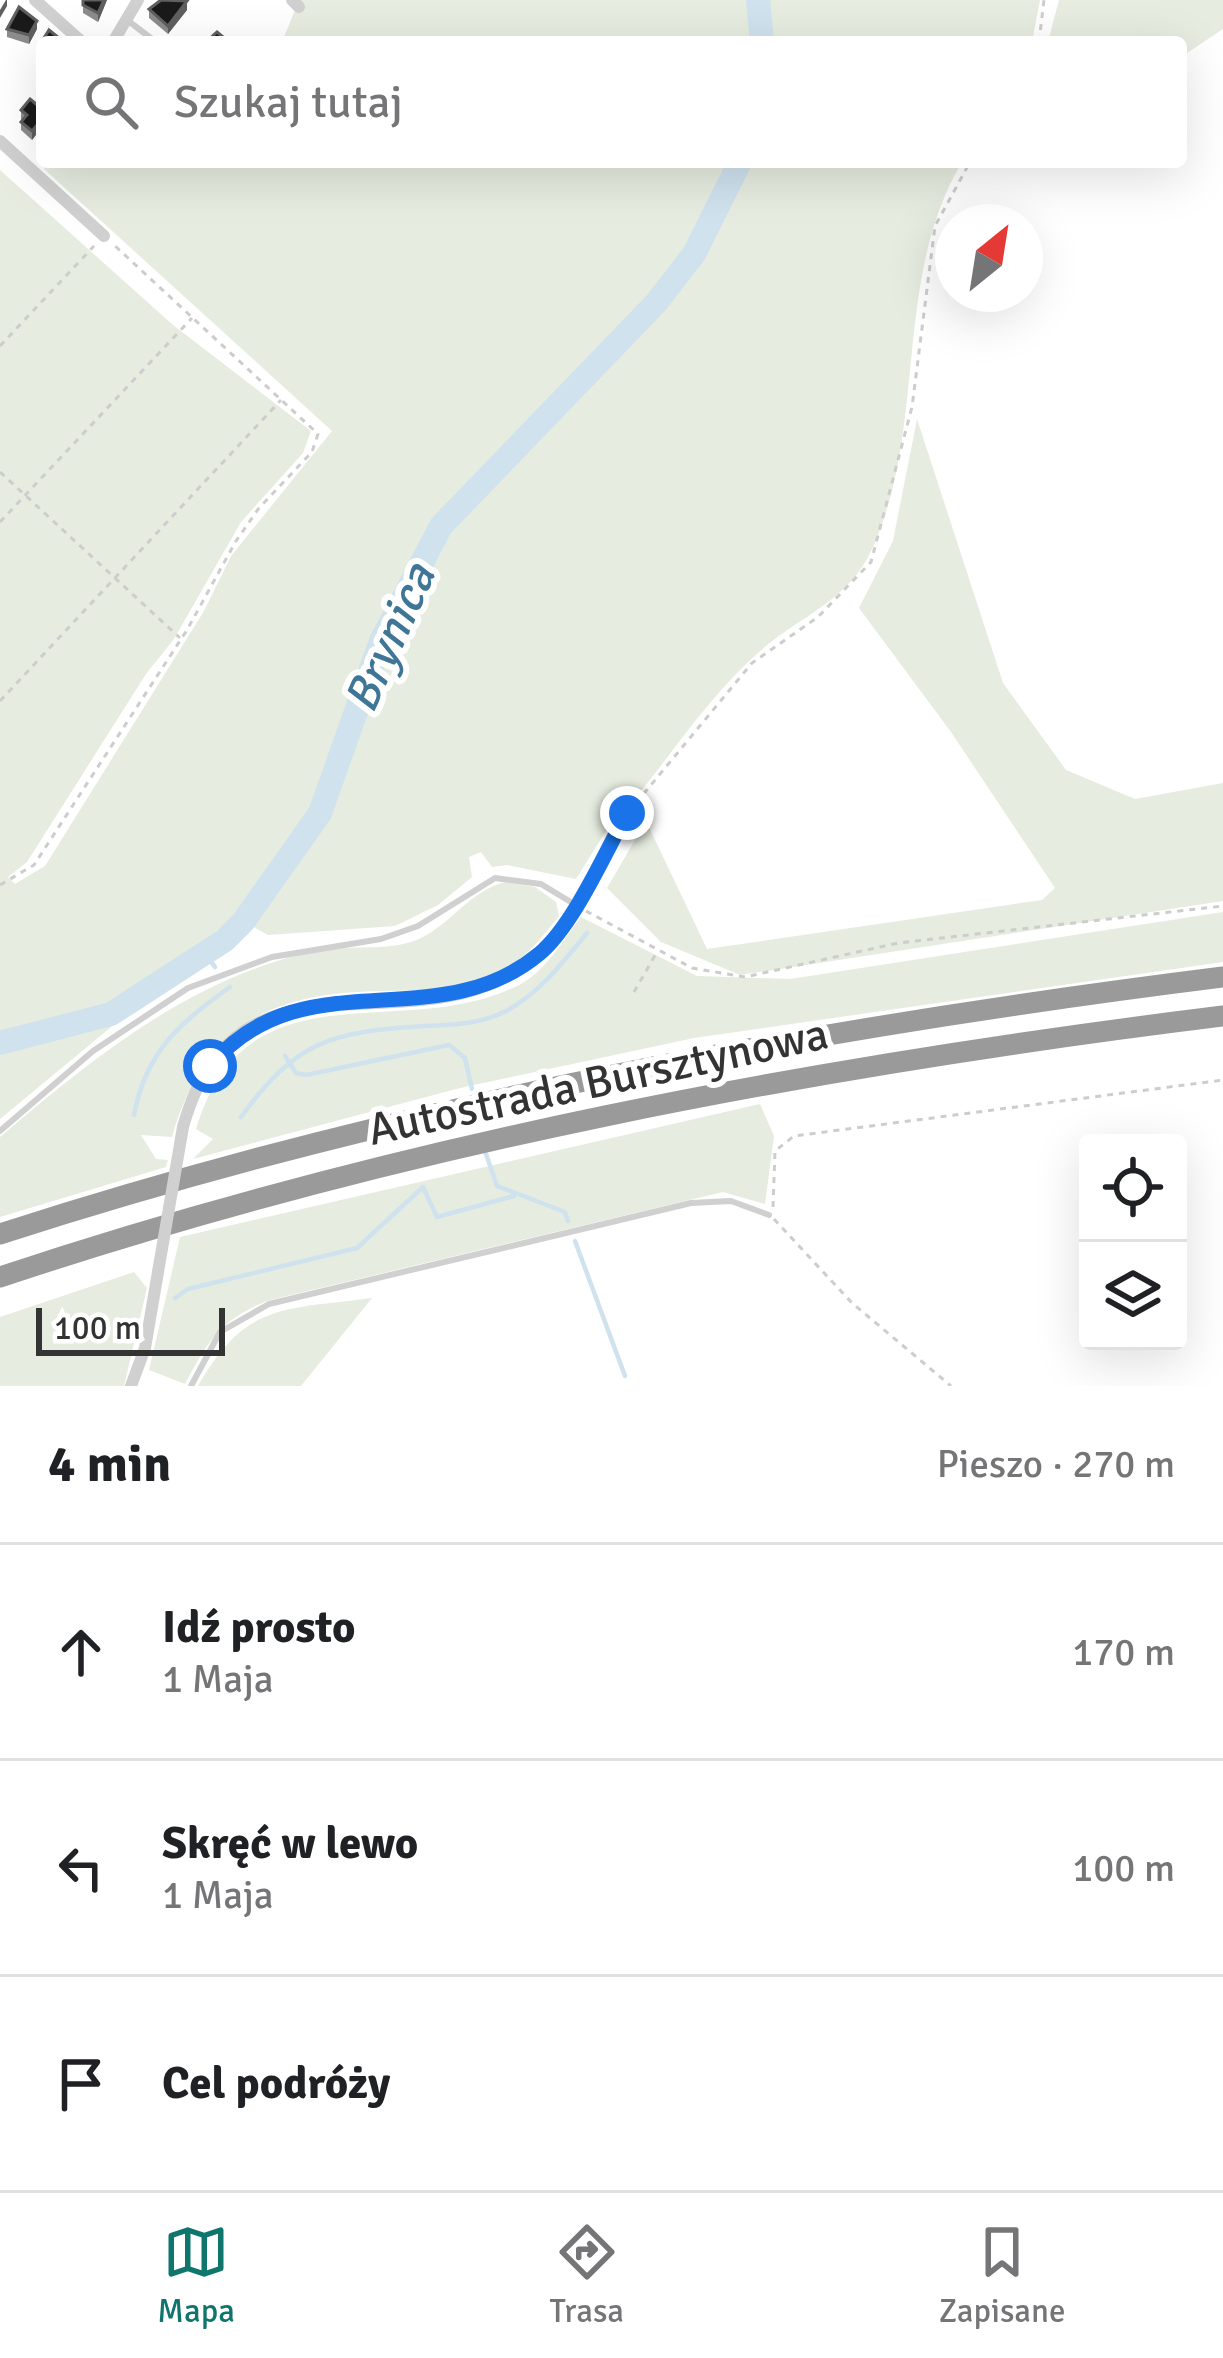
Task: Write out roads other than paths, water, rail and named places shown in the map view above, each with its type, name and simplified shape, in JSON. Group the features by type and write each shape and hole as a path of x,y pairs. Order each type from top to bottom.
{"highway":[{"name":"Autostrada Bursztynowa","path":"0,1234 307,1143 616,1071 862,1026 1223,977"},
{"name":"Autostrada Bursztynowa","path":"0,1277 318,1182 603,1115 885,1064 1223,1016"}],"street":[{"path":"35,0 75,36"},
{"path":"117,36 138,0"},
{"path":"0,141 104,236"},
{"path":"131,1386 145,1348 183,1127 210,1066 257,1024 320,1003 441,997 484,988 544,951 627,813"}],"lane":[{"path":"127,20 149,36"},
{"path":"0,1131 92,1052 188,988 272,957 381,939 418,926 494,878 541,884 574,904"},
{"path":"191,1386 220,1332 269,1304 691,1204 731,1201 769,1215"}],"waterway":[{"name":"Brynica","path":"758,0 761,36"},
{"name":"Brynica","path":"0,1043 111,1014 225,940 243,922 320,813 381,641 441,526 656,303 694,254 737,168"},
{"path":"241,1117 280,1071 319,1045 364,1032 456,1024 506,1011 540,986 587,933"},
{"path":"204,953 215,967"},
{"path":"134,1115 156,1056 196,1013 230,987"},
{"path":"285,1056 296,1073 306,1075 449,1045 465,1058 472,1089"},
{"path":"486,1154 497,1186 565,1212 568,1221"},
{"path":"175,1298 188,1289 357,1248 423,1187 437,1217 514,1196"},
{"path":"575,1241 625,1376"}]}
